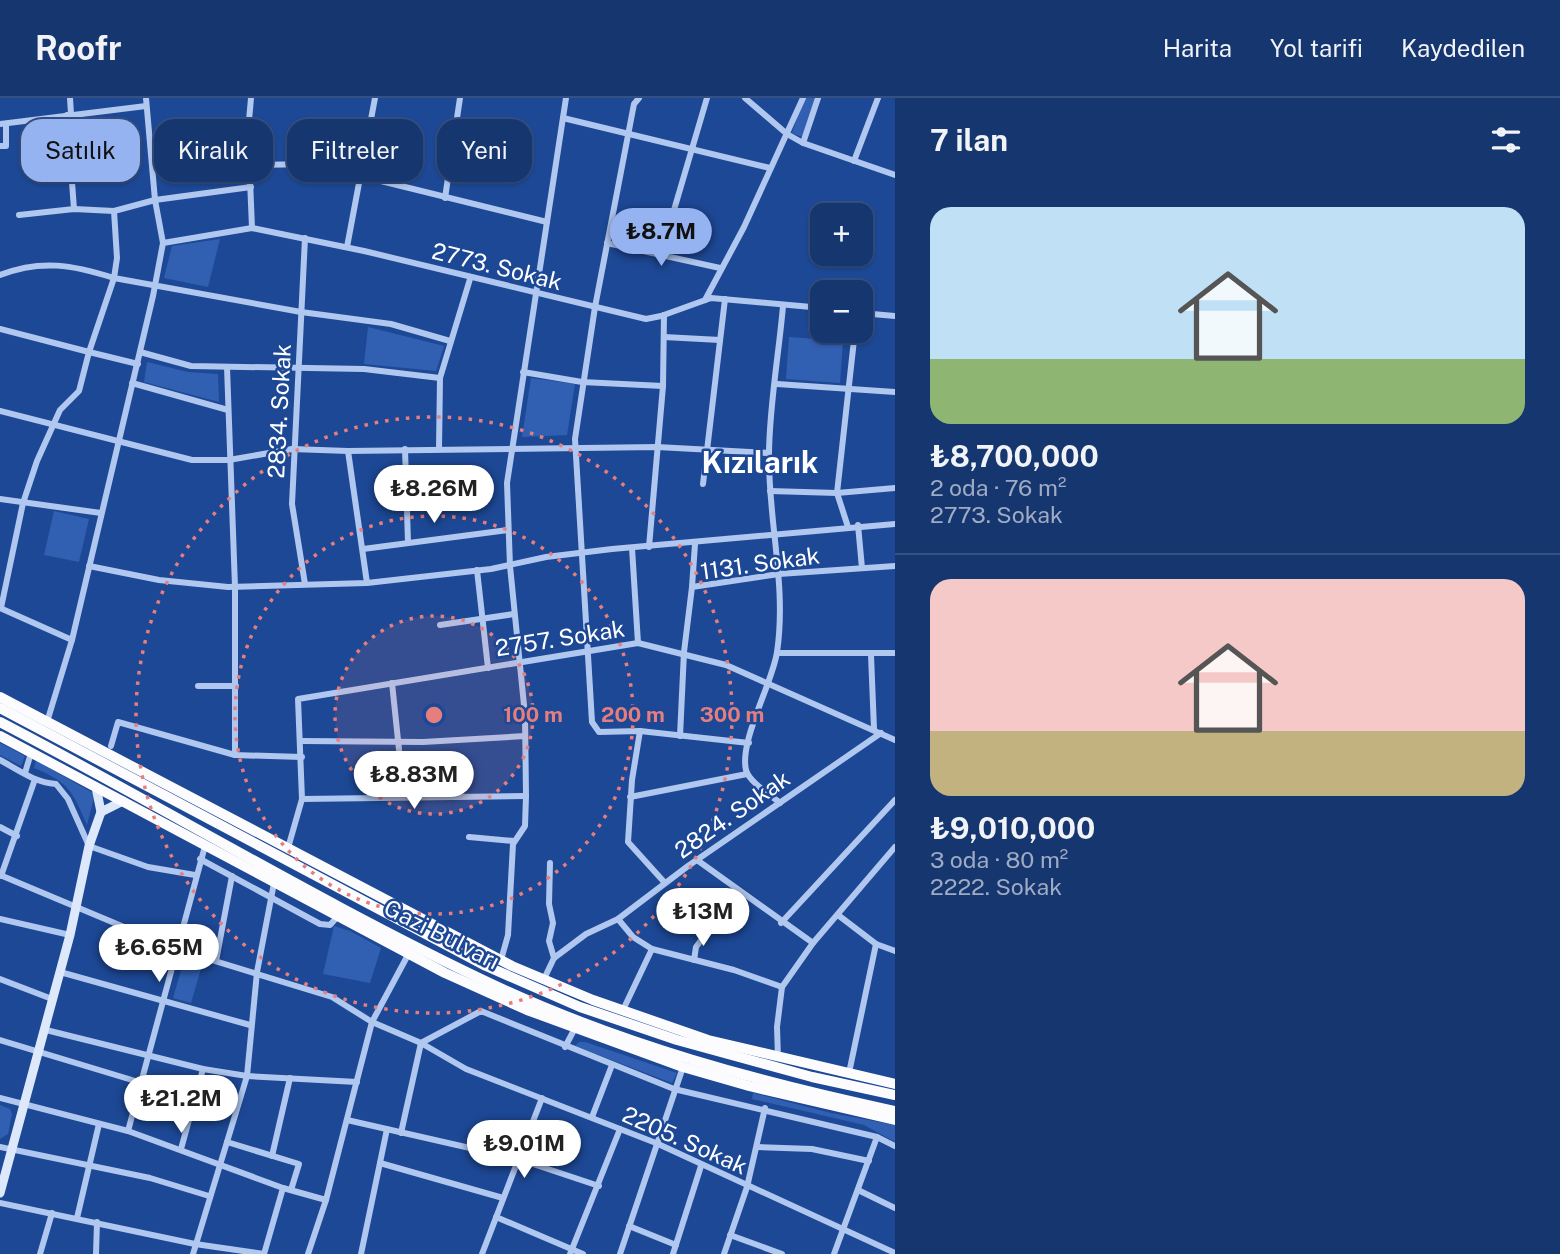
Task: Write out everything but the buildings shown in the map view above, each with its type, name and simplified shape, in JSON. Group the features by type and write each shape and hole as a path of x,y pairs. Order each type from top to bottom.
{"highway":[{"path":"0,697 287,850 501,960 544,979 623,1011 708,1040 895,1084"},
{"name":"Gazi Bulvarı","path":"0,708 486,966 580,1007 677,1040 812,1077 895,1095"},
{"name":"Gazi Bulvarı","path":"0,722 496,986 637,1043 838,1099 895,1111"},
{"path":"0,736 274,883 504,1000 574,1030 683,1067 749,1086 895,1120"},
{"path":"778,1058 812,1077 849,1073"},
{"path":"809,1100 838,1099 864,1113"}],"main road":[{"path":"0,1193 46,1030 89,846 102,812 96,787"},
{"path":"102,812 123,802"}],"street":[{"path":"70,98 74,209"},
{"path":"47,722 72,639 116,441 138,364 163,243 155,200 146,98"},
{"path":"251,98 251,119"},
{"path":"371,119 375,98"},
{"path":"445,198 460,98"},
{"path":"501,960 508,935 514,841 525,827 526,796 525,736 510,566 507,483 566,98"},
{"path":"639,98 634,104 595,307 582,382 575,448 587,651 595,728 599,732 640,731 749,743"},
{"path":"661,254 707,98"},
{"path":"745,98 787,134 803,143 895,175"},
{"path":"705,300 744,227 803,98"},
{"path":"803,143 818,98"},
{"path":"854,161 878,98"},
{"path":"0,146 6,146 3,124 146,106"},
{"path":"564,118 693,147 770,168"},
{"path":"251,182 252,228"},
{"path":"346,247 360,182"},
{"path":"387,182 547,222"},
{"path":"19,215 74,209 114,211 155,200 251,187"},
{"path":"72,639 0,608 23,503 53,423 60,410 79,391 114,278 117,258 114,211"},
{"name":"2773. Sokak","path":"163,243 252,228 346,247 536,295 646,319 705,300 725,299 810,307"},
{"name":"2834. Sokak","path":"305,238 300,369 292,449 292,504 305,584"},
{"path":"607,243 720,268"},
{"path":"0,275 18,268 54,263 114,278 301,312 391,324 450,341"},
{"path":"439,449 440,377 470,279"},
{"path":"703,484 725,299"},
{"path":"747,774 749,743 778,653 779,574 772,537 769,453 783,306"},
{"path":"873,314 895,316"},
{"path":"649,547 663,386 664,315"},
{"path":"0,329 138,364"},
{"path":"664,337 720,340"},
{"path":"848,527 838,493 854,343"},
{"path":"140,352 191,366 400,371 440,377"},
{"path":"227,367 235,587 235,755"},
{"path":"523,372 582,382 663,386"},
{"path":"132,383 228,410"},
{"path":"777,384 895,392"},
{"path":"0,411 192,460 229,460 292,449 348,451 657,447 769,453"},
{"path":"405,449 408,542"},
{"path":"348,451 367,583"},
{"path":"770,491 838,493 895,488"},
{"path":"0,499 101,513"},
{"path":"89,566 159,580 235,587 367,583 510,566 582,553 895,524"},
{"path":"858,526 862,568"},
{"path":"363,549 508,530"},
{"path":"692,587 695,544"},
{"path":"632,548 638,643"},
{"name":"1131. Sokak","path":"680,736 684,652 692,587 779,574 895,566"},
{"path":"477,570 488,668"},
{"path":"440,625 514,614"},
{"name":"2757. Sokak","path":"301,741 298,699 638,643 684,652 726,665 895,740"},
{"path":"778,653 895,653"},
{"path":"871,655 877,731"},
{"path":"392,683 404,797"},
{"path":"198,685 236,687"},
{"path":"111,746 118,722 235,755 302,757"},
{"path":"640,731 630,797 628,842 665,883"},
{"name":"2824. Sokak","path":"544,979 554,958 586,934 618,919 877,731"},
{"path":"287,850 302,799 301,741 398,741 525,736"},
{"path":"25,773 31,752"},
{"path":"0,760 25,773 34,782 56,785 68,799 89,846 148,867 195,875"},
{"path":"630,797 747,774"},
{"path":"747,774 780,803"},
{"path":"1,876 34,782"},
{"path":"302,799 526,796"},
{"path":"781,923 895,800"},
{"path":"0,827 17,836"},
{"path":"469,837 514,841"},
{"path":"128,1131 205,846"},
{"path":"778,1058 777,1027 782,987 813,943 895,847"},
{"path":"200,859 325,926 338,916"},
{"path":"697,860 781,923 813,943"},
{"path":"550,863 549,904 553,923 549,941 554,958"},
{"name":"2205. Sokak","path":"1,876 179,950 332,997 372,1022 421,1043 466,1069 656,1143 895,1253"},
{"path":"216,961 232,876"},
{"path":"193,1254 247,1076 257,972 274,883"},
{"path":"694,960 696,947 738,891"},
{"path":"838,915 876,944 895,951"},
{"path":"0,919 70,935"},
{"path":"618,919 633,937 652,949 782,987"},
{"path":"849,1073 876,944"},
{"path":"623,1011 652,949"},
{"path":"308,1254 326,1200 372,1022 408,953"},
{"path":"60,972 250,1025"},
{"path":"0,979 52,999"},
{"name":"2205. Sokak","path":"421,1043 481,1011 674,1089 765,1108 877,1137 895,1146"},
{"path":"46,1030 203,1069 247,1076 357,1082"},
{"path":"565,1047 574,1030"},
{"path":"0,1040 142,1083"},
{"path":"401,1133 421,1043"},
{"path":"592,1117 612,1065"},
{"path":"620,1254 683,1067"},
{"path":"181,1149 203,1069"},
{"path":"272,1156 290,1078"},
{"path":"744,1103 749,1086"},
{"path":"0,1098 128,1131 283,1188 326,1200"},
{"path":"482,1254 542,1098"},
{"path":"724,1254 747,1187 765,1108"},
{"path":"347,1120 518,1159 599,1186"},
{"path":"76,1218 99,1124"},
{"path":"361,1254 387,1129"},
{"path":"571,1251 620,1129"},
{"path":"834,1254 877,1137"},
{"path":"227,1142 299,1164 291,1190"},
{"path":"0,1147 150,1178 209,1196"},
{"path":"757,1147 812,1149 869,1161"},
{"path":"380,1163 503,1198"},
{"path":"673,1254 701,1166"},
{"path":"0,1203 195,1244 264,1254 283,1188"},
{"path":"858,1190 895,1208"},
{"path":"40,1254 52,1213"},
{"path":"496,1217 583,1254"},
{"path":"96,1254 97,1222"},
{"path":"629,1226 676,1245"},
{"path":"730,1235 778,1253"}],"shaded area":[{"path":"804,98 815,98 802,137 792,133"},
{"path":"220,239 208,287 164,278 172,246"},
{"path":"368,327 444,346 436,371 364,364"},
{"path":"789,337 810,339 810,343 843,343 840,383 786,379"},
{"path":"147,362 188,372 218,374 219,402 144,382"},
{"path":"531,378 575,384 567,435 522,437"},
{"path":"54,511 89,519 79,562 44,555"},
{"path":"0,743 25,756 21,766 0,755"},
{"path":"36,761 95,794 87,825 68,789 55,778 34,768"},
{"path":"334,926 350,931 381,948 370,983 323,974"},
{"path":"184,960 202,965 191,1003 173,998"},
{"path":"579,1042 677,1073 672,1083 575,1046"},
{"path":"753,1093 831,1113 895,1125 895,1142 864,1125 752,1099"},
{"path":"0,1105 10,1109 12,1114 8,1134 0,1139"}],"district":[{"name":"Kızılarık","path":"760,462"}]}
